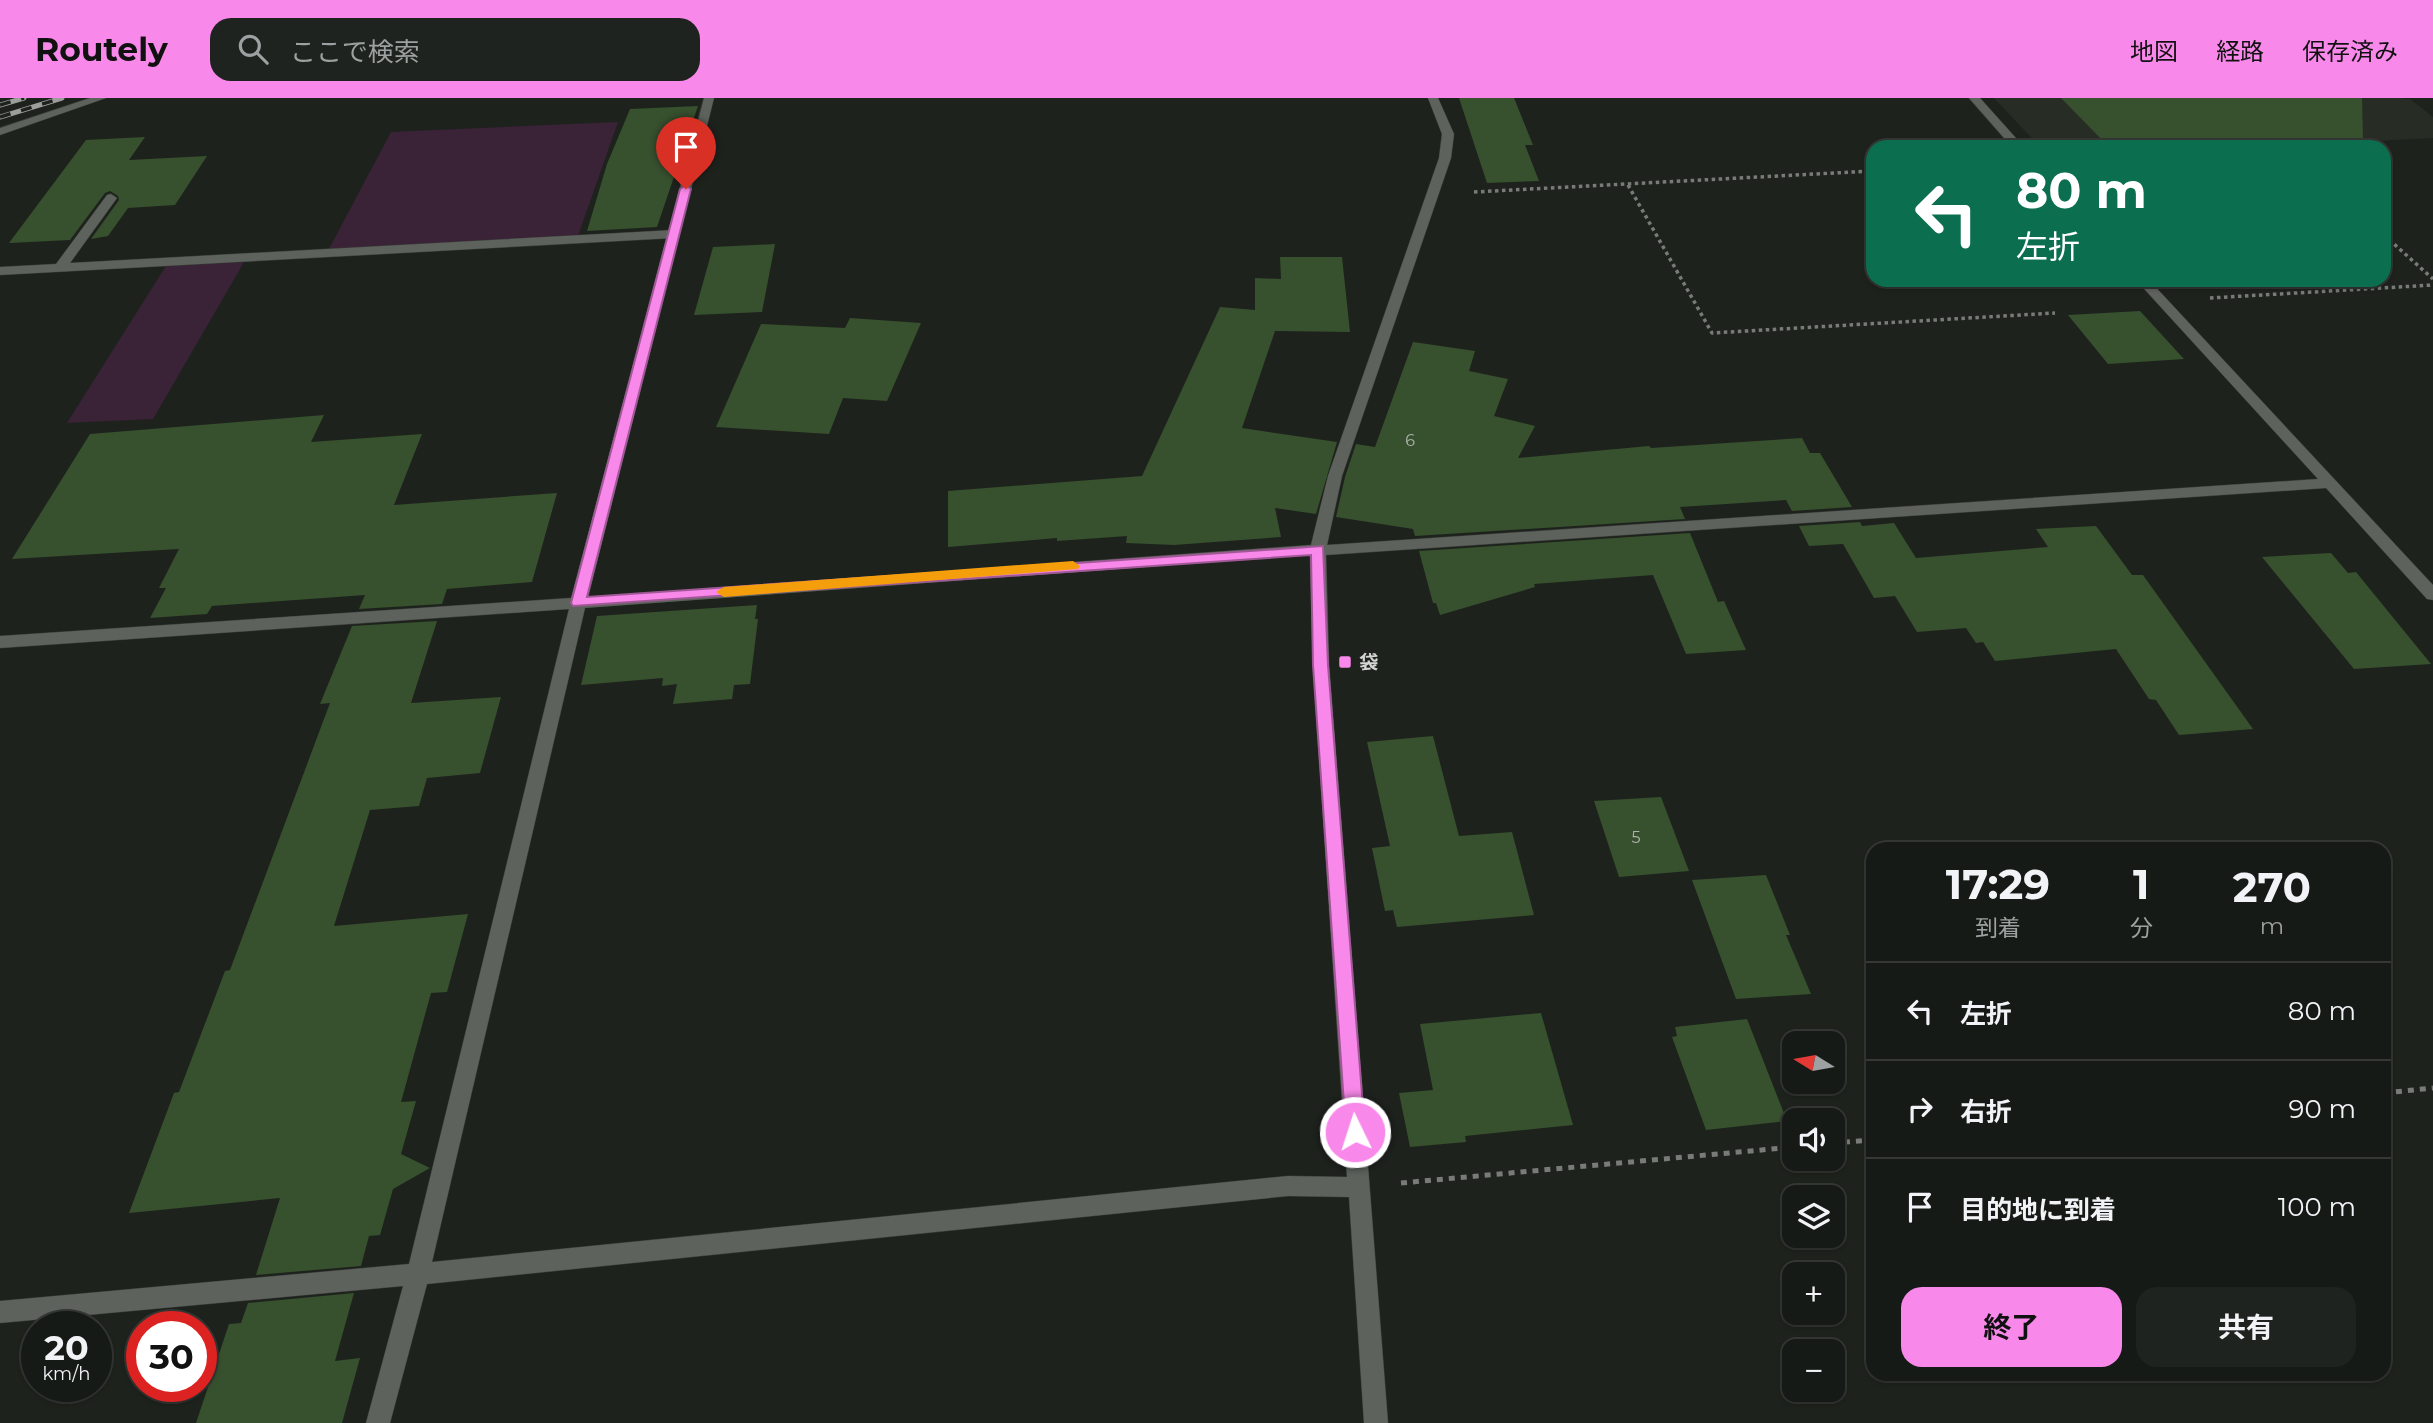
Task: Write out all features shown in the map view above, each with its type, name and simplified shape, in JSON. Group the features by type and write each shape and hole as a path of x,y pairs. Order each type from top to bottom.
{"street":[{"path":"0,132 101,98"},
{"path":"378,1423 418,1274 578,603 709,98"},
{"path":"1376,1423 1322,679 1318,550 1335,476 1445,158 1448,134 1433,98"},
{"path":"1974,98 2012,140"},
{"path":"60,268 111,198"},
{"path":"0,271 674,234"},
{"path":"2150,287 2433,595"},
{"path":"0,642 2331,483"},
{"path":"0,1312 418,1274 1287,1186 1360,1187"}],"path":[{"path":"1434,194 1866,171"},
{"path":"1628,185 1712,333 2055,313"},
{"path":"2391,241 2433,279"},
{"path":"2162,300 2433,285"},
{"path":"2391,1092 2433,1088"},
{"path":"1845,1142 1866,1140"},
{"path":"1360,1187 1782,1148"}],"shaded area":[{"path":"1994,98 2402,98 2410,99 2433,117 2433,138 2033,140"},
{"path":"618,122 578,236 329,249 391,132"},
{"path":"244,262 153,419 67,423 166,266"}],"building":[{"path":"1459,98 1514,98 1533,145 1525,145 1539,181 1487,183"},
{"path":"2061,98 2362,98 2363,139 2102,140"},
{"path":"698,106 657,227 587,231 607,164 630,109"},
{"path":"145,137 129,160 207,156 175,205 128,208 108,236 91,239 119,200 118,196 110,191 105,193 70,240 9,243 86,140"},
{"path":"775,244 762,312 694,315 713,247"},
{"path":"1280,257 1342,257 1350,332 1275,331 1242,428 1337,442 1316,514 1275,508 1281,537 1174,545 1126,543 1127,536 1057,541 1057,538 948,547 948,491 1142,476 1220,307 1255,310 1255,278 1281,279"},
{"path":"2140,311 2184,359 2108,364 2068,315"},
{"path":"850,318 921,323 887,401 843,398 829,434 716,427 761,324 845,328"},
{"path":"1413,342 1475,351 1469,371 1508,379 1494,416 1535,426 1518,458 1649,446 1651,448 1802,438 1810,453 1820,453 1852,507 1792,511 1786,500 1680,507 1685,519 1415,536 1413,529 1336,517 1356,444 1375,447"},
{"path":"324,415 311,442 422,434 394,505 557,493 532,582 447,589 442,604 359,609 365,595 212,606 207,614 150,618 166,588 159,588 179,549 12,559 90,434"},
{"path":"1860,522 1862,526 1894,523 1916,558 2048,547 2036,529 2096,526 2132,575 2143,575 2253,729 2179,735 2156,700 2149,699 2116,649 1995,661 1983,642 1976,643 1966,628 1917,632 1895,596 1874,598 1843,544 1809,546 1799,526"},
{"path":"1690,533 1718,602 1724,601 1746,650 1686,654 1653,575 1534,584 1535,587 1440,615 1436,603 1433,603 1419,551"},
{"path":"2331,553 2348,573 2356,572 2431,664 2354,669 2262,557"},
{"path":"757,605 755,619 758,619 750,684 734,685 732,699 673,704 677,684 662,686 663,678 581,685 597,616"},
{"path":"437,621 411,703 501,697 480,773 427,778 419,806 370,810 334,926 468,914 447,992 431,993 401,1102 416,1101 401,1154 430,1168 393,1189 380,1235 369,1236 361,1266 256,1275 280,1198 129,1213 174,1093 179,1092 225,971 230,970 330,703 320,704 352,626"},
{"path":"1433,736 1459,836 1512,832 1534,915 1397,927 1393,910 1385,911 1372,848 1390,846 1367,742"},
{"path":"1661,797 1689,871 1619,877 1594,801"},
{"path":"1766,875 1790,935 1786,935 1811,994 1736,999 1692,880"},
{"path":"1541,1013 1573,1125 1465,1136 1466,1142 1410,1147 1399,1093 1433,1090 1420,1024"},
{"path":"1747,1019 1782,1108 1782,1122 1706,1130 1672,1037 1677,1036 1675,1027"},
{"path":"354,1293 335,1361 360,1358 342,1423 196,1423 203,1402 217,1402 217,1360 229,1324 241,1323 248,1303"}],"railway":[{"path":"0,105 24,98"},
{"path":"0,117 62,98"}],"slow traffic":[{"path":"724,592 1073,566"}],"place":[{"name":"袋","path":"1345,662"}],"route":[{"path":"686,189 578,603 1272,551 1318,550 1321,665 1355,1132"}]}
